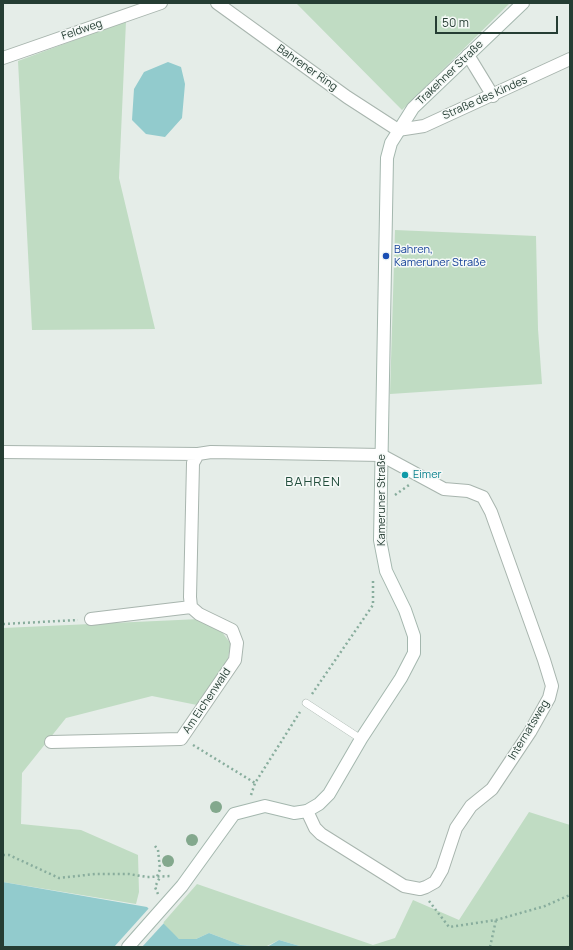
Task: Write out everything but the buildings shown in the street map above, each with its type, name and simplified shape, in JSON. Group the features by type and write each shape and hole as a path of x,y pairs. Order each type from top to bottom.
{"street":[{"name":"Feldweg","path":"3,58 161,3"},
{"name":"Bahrener Ring","path":"217,3 347,96 398,130"},
{"name":"Trakehner Straße","path":"398,130 414,108 523,3"},
{"path":"468,55 493,96"},
{"name":"Straße des Kindes","path":"398,130 424,126 493,96 570,59"},
{"name":"Kameruner Straße","path":"307,811 319,804 329,794 361,739 401,678 414,653 414,636 405,610 386,571 380,540 387,158 398,130"},
{"path":"3,452 198,454 211,452 381,455"},
{"path":"91,619 191,607 193,463 198,454"},
{"name":"Internatsweg","path":"381,455 444,489 468,491 483,497 496,524 552,686 549,698 510,762 492,788 471,806 456,828 442,870 435,882 420,889"},
{"name":"Am Eichenwald","path":"51,742 181,739 235,660 237,643 232,630 200,614 191,607"},
{"path":"128,947 185,881 234,814 265,806 294,812 307,811 315,828 321,834 404,886 420,889"}],"lane":[{"path":"306,703 361,739"}],"path":[{"path":"380,495 398,494 411,484 414,473"},
{"path":"181,739 255,784 306,703 373,605 373,576"},
{"path":"3,624 91,619"},
{"path":"155,846 158,850 160,869 155,887 162,899"},
{"path":"3,855 9,855 59,878 95,874 159,877 185,881"},
{"path":"420,889 449,927 496,920 545,906 570,895"},
{"path":"490,947 496,920"}],"green space":[{"path":"296,3 510,3 402,110"},
{"path":"126,21 119,178 155,329 32,330 18,61"},
{"path":"395,230 536,236 538,329 542,384 390,394"},
{"path":"200,619 222,632 231,644 227,662 197,705 152,696 66,718 22,773 21,824 81,830 138,855 139,892 136,904 3,882 3,628"},
{"path":"529,812 570,825 570,947 303,947 279,940 265,947 241,945 209,933 196,939 179,939 162,924 197,884 373,945 395,938 413,900 459,920"}],"water":[{"path":"168,62 181,67 185,84 182,118 165,137 146,134 132,120 134,89 144,72"},
{"path":"3,882 147,907 179,939 196,939 209,933 241,945 265,947 3,947"},
{"path":"279,940 303,947 267,947"}],"pier":[{"path":"150,907 164,923 142,947 114,947"}],"place":[{"name":"Bahren, Kameruner Straße","path":"386,256"},
{"name":"Eimer","path":"405,475"}],"district":[{"name":"BAHREN","path":"313,482"}]}
